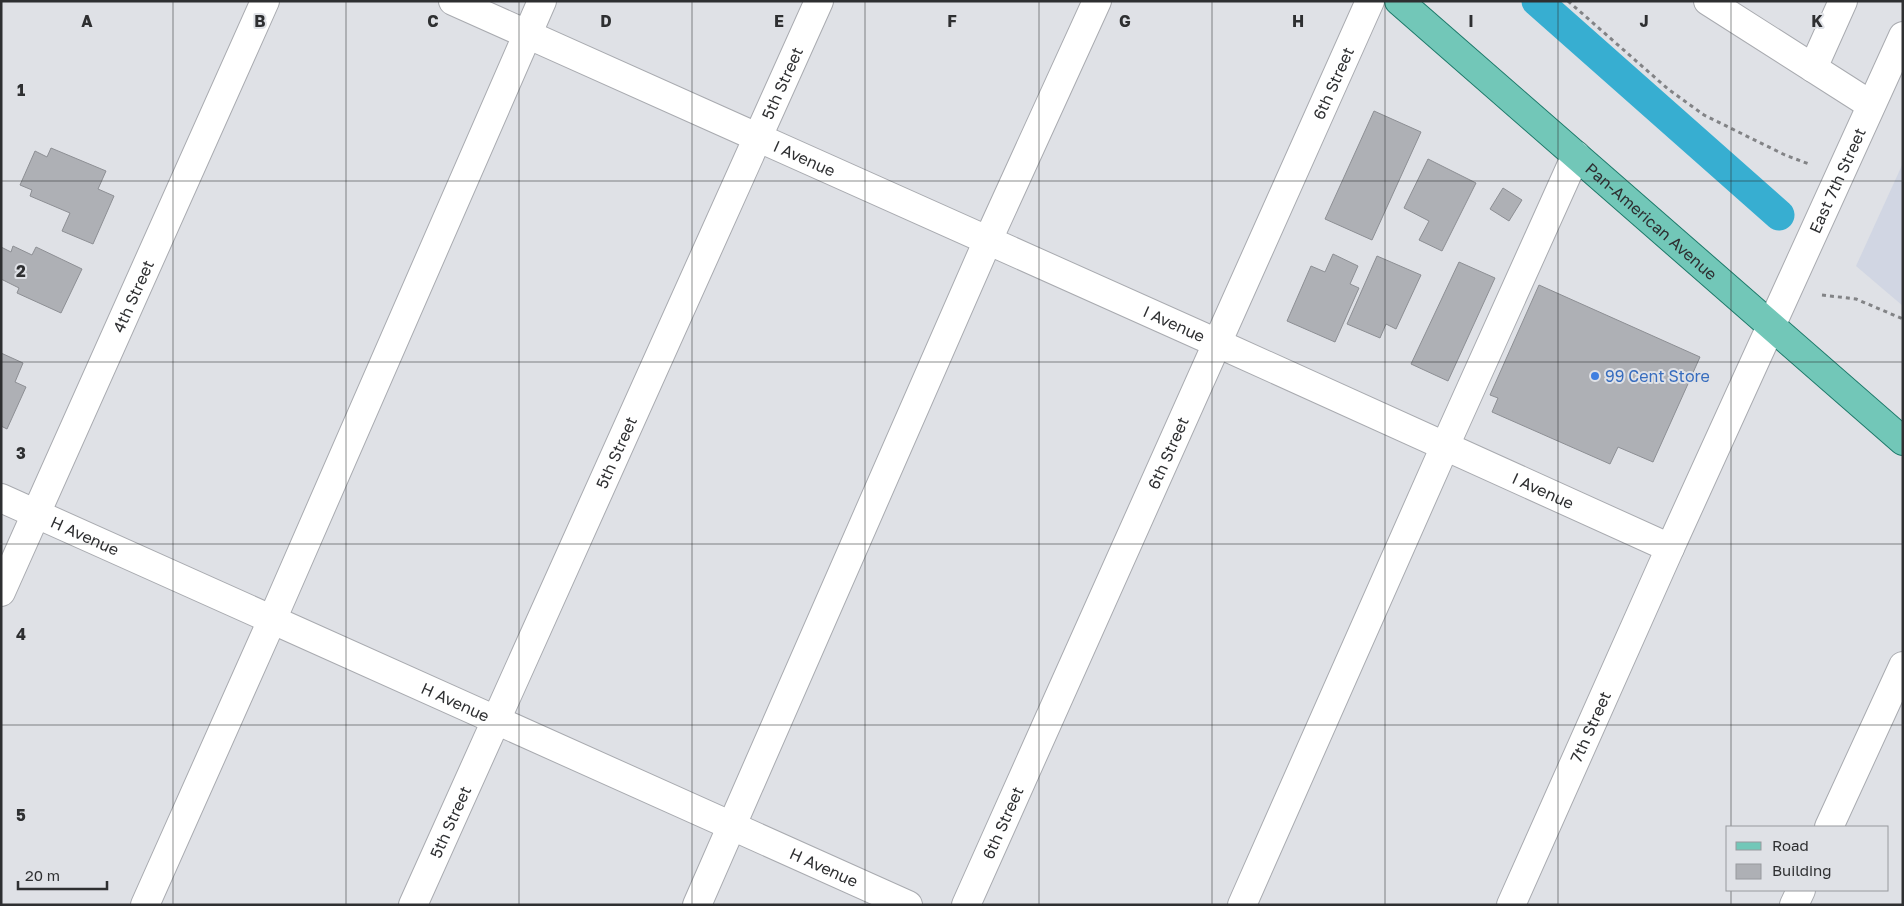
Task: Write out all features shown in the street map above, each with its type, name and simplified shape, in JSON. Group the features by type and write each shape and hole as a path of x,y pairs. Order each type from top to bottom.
{"main road":[{"name":"Pan-American Avenue","path":"1399,1 1903,441"}],"street":[{"name":"4th Street","path":"1,592 266,1"},
{"name":"I Avenue","path":"453,1 1670,548"},
{"path":"145,905 272,620 542,1"},
{"name":"5th Street","path":"413,905 820,1"},
{"path":"697,905 988,240 1097,1"},
{"name":"6th Street","path":"966,905 1370,1"},
{"path":"1708,1 1871,105"},
{"path":"1813,68 1843,1"},
{"name":"East 7th Street","path":"1771,326 1903,36"},
{"path":"1242,905 1576,155"},
{"path":"1670,548 1771,326"},
{"name":"H Avenue","path":"1,498 908,905"},
{"name":"7th Street","path":"1511,905 1670,548"},
{"path":"1829,826 1903,666"},
{"path":"1794,905 1801,891"}],"path":[{"path":"1568,1 1668,90 1704,115 1785,155 1809,164"},
{"path":"1822,296 1856,299 1903,319"}],"shaded area":[{"path":"1903,163 1903,306 1856,266"}],"building":[{"path":"1374,111 1421,132 1372,240 1325,219"},
{"path":"51,148 106,171 98,189 114,196 93,244 62,231 70,213 30,196 32,190 20,185 35,151 47,157"},
{"path":"1428,159 1476,183 1442,251 1419,240 1429,221 1404,208"},
{"path":"1503,188 1522,200 1509,221 1490,209"},
{"path":"13,246 32,255 36,247 82,269 61,313 17,293 19,288 1,279 1,247 11,252"},
{"path":"1333,254 1358,266 1350,284 1359,288 1335,342 1287,321 1311,266 1325,272"},
{"path":"1377,256 1421,275 1396,329 1386,324 1380,338 1347,324"},
{"path":"1459,262 1495,278 1448,381 1411,364"},
{"name":"99 Cent Store","path":"1539,285 1700,357 1653,462 1618,447 1610,464 1492,412 1498,398 1490,395"},
{"path":"1,353 23,363 15,382 26,387 7,429 1,426"}],"waterway":[{"path":"1537,1 1779,215"}],"place":[{"name":"99 Cent Store","path":"1595,376"}]}
